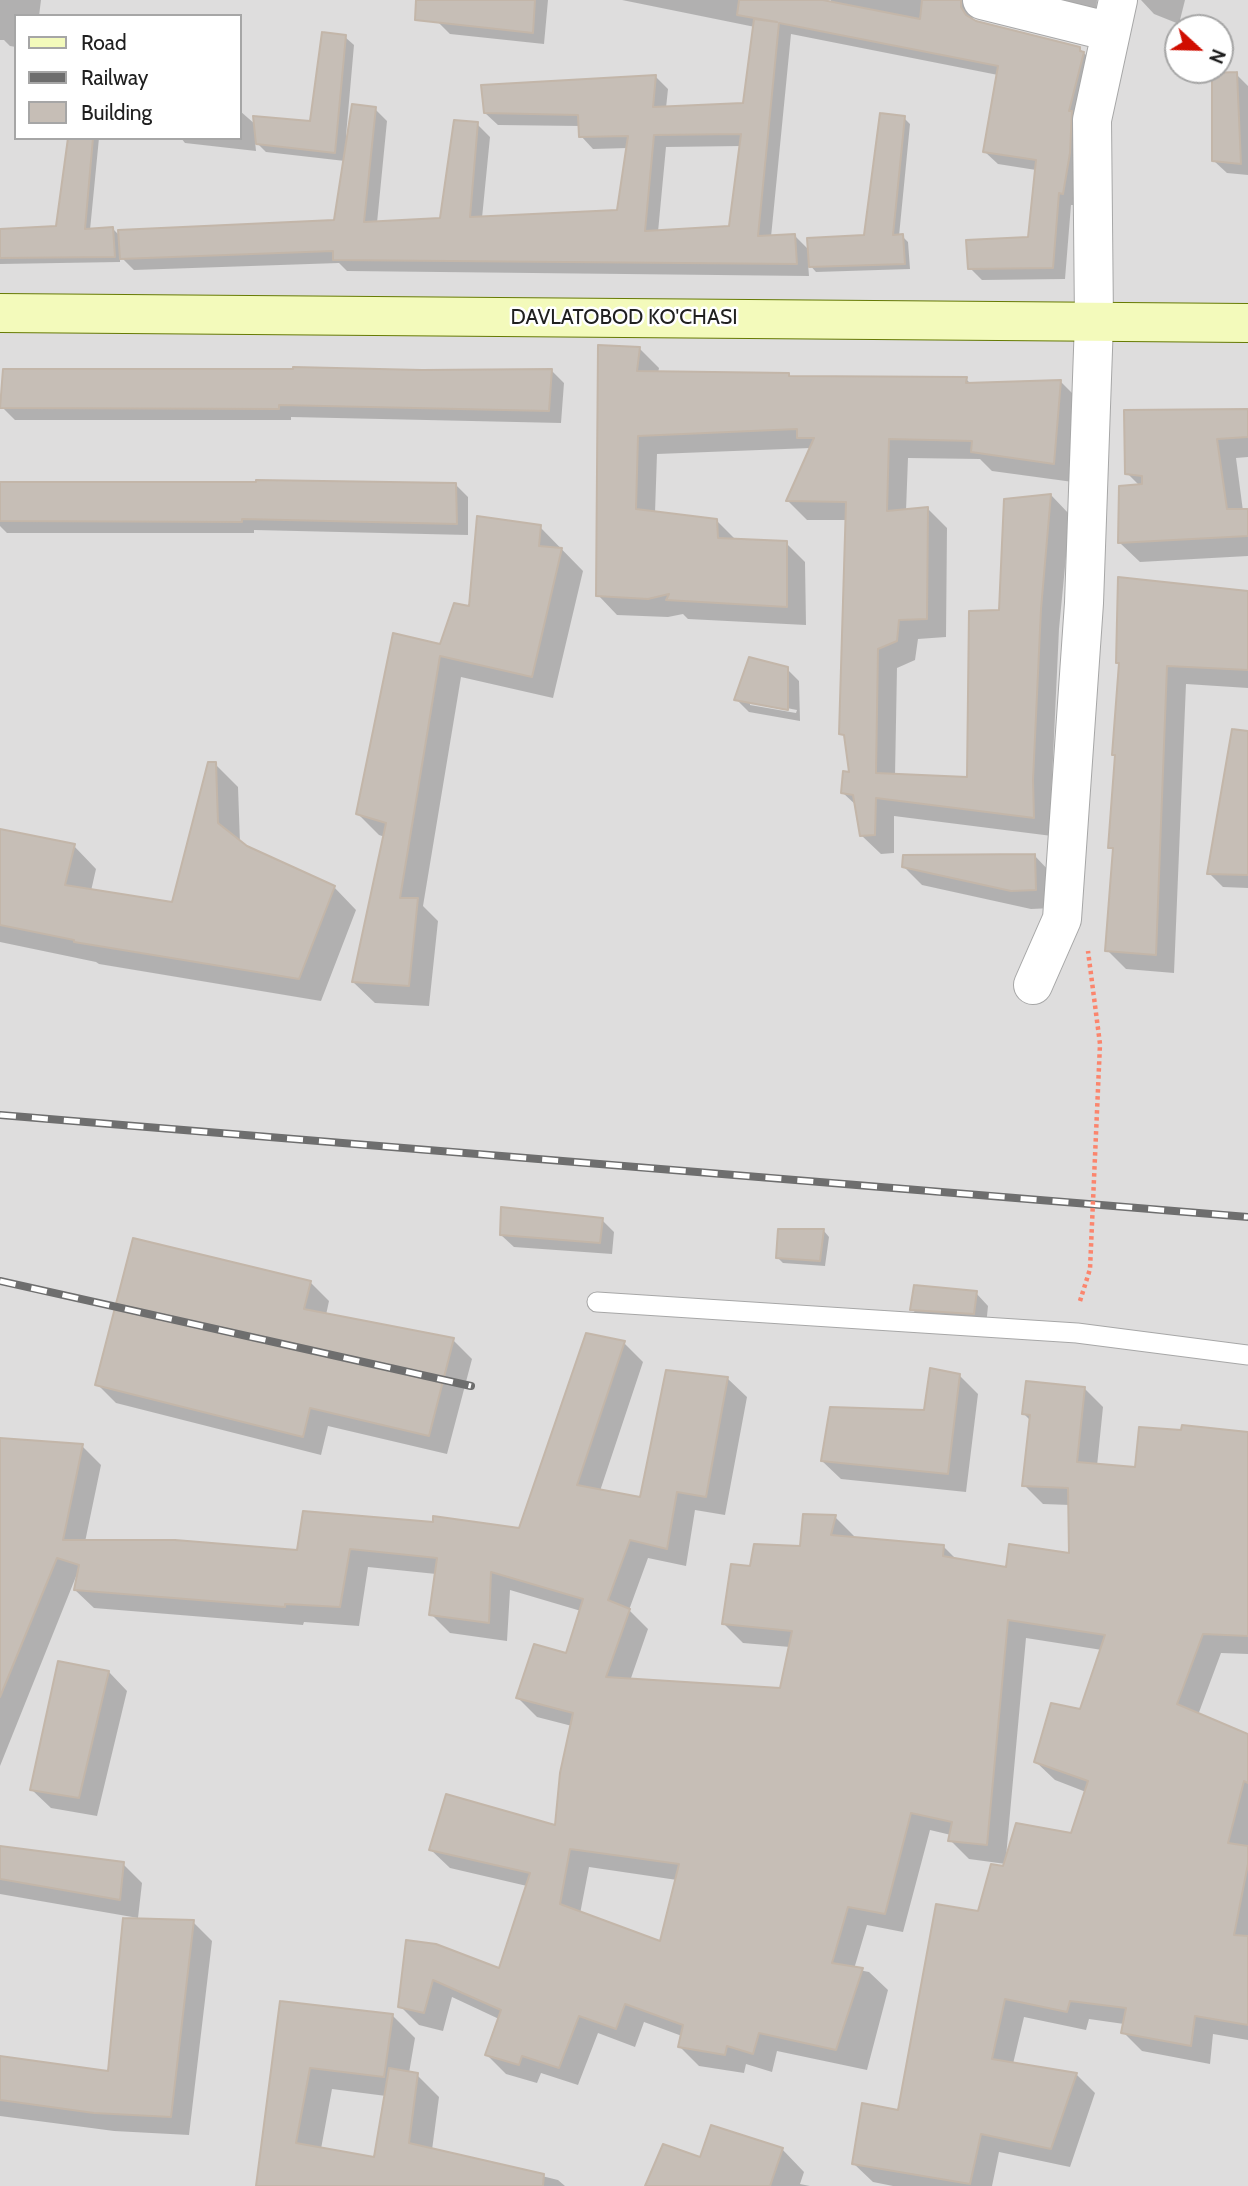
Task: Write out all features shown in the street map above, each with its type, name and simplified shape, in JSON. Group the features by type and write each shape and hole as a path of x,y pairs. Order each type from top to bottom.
{"street":[{"path":"982,0 1114,16 1092,120 1094,322 1084,603 1062,919 1033,985"},
{"name":"DAVLATOBOD KO'CHASI","path":"0,313 1248,324"}],"lane":[{"path":"597,1302 1077,1333 1248,1356"}],"path":[{"path":"1080,1301 1090,1269 1100,1044 1088,951"}],"shaded area":[{"path":"0,0 1248,0 1248,2186 0,2186"}],"building":[{"path":"416,0 535,0 533,33 415,20"},
{"path":"739,0 823,0 920,19 922,0 961,0 961,7 966,15 976,21 1080,47 1080,51 1084,52 1069,111 1072,111 1070,153 1063,194 1059,193 1053,268 968,269 966,240 1028,237 1036,160 983,152 998,66 779,23 758,236 795,234 797,264 333,260 333,251 120,259 118,230 334,220 352,104 376,107 364,222 440,218 454,120 478,122 470,217 617,210 628,136 579,137 578,115 484,113 481,85 656,75 653,107 743,103 754,19 777,22 737,15","holes":["741,134 729,226 645,231 654,135"]},
{"path":"322,32 346,35 335,153 256,144 253,116 310,121"},
{"path":"1234,72 1237,72 1241,164 1212,161 1212,84 1234,84"},
{"path":"880,113 905,116 893,235 903,234 905,264 809,267 807,238 864,235"},
{"path":"68,140 93,140 85,229 113,227 115,257 0,258 0,229 56,226"},
{"path":"598,345 640,347 637,371 789,373 789,376 967,377 966,383 1061,380 1054,464 971,452 972,441 889,439 887,511 928,507 927,619 899,620 897,641 878,649 876,773 967,777 969,611 999,610 1004,499 1051,494 1041,609 1033,780 1034,818 876,798 875,835 860,836 853,795 841,793 843,771 849,772 844,735 839,734 846,502 786,501 814,438 797,438 797,429 638,436 636,509 717,519 718,538 787,541 787,607 666,600 669,594 648,599 596,596"},
{"path":"3,369 552,369 549,411 279,405 279,409 0,408"},
{"path":"1248,409 1248,437 1217,439 1227,509 1248,509 1248,536 1118,543 1119,486 1142,484 1142,476 1125,474 1124,410"},
{"path":"256,480 456,483 457,524 242,519 242,522 0,521 0,482"},
{"path":"477,516 541,525 539,546 562,548 532,677 440,656 400,898 418,898 409,986 352,982 386,823 356,814 393,633 440,644 454,603 469,606"},
{"path":"1118,577 1248,591 1248,670 1167,666 1156,955 1105,951 1113,848 1108,848 1119,663 1116,663"},
{"path":"749,657 788,667 788,710 734,700"},
{"path":"1232,729 1248,731 1248,875 1207,874"},
{"path":"208,762 216,762 218,823 247,846 335,886 299,979 74,942 0,925 0,829 75,844 65,885 172,902"},
{"path":"1035,854 1036,890 1011,891 902,867 903,855"},
{"path":"501,1207 603,1218 600,1243 500,1235"},
{"path":"778,1229 824,1229 820,1261 776,1258"},
{"path":"133,1238 311,1281 304,1309 454,1338 429,1436 310,1408 303,1437 95,1385"},
{"path":"914,1285 977,1291 974,1314 910,1310"},
{"path":"586,1333 625,1341 577,1485 640,1497 666,1370 728,1377 706,1497 677,1492 667,1549 630,1540 608,1600 630,1609 606,1677 780,1688 792,1631 722,1624 731,1564 750,1566 754,1544 800,1546 803,1514 836,1515 831,1535 944,1545 943,1556 1006,1567 1009,1544 1069,1553 1068,1488 1022,1486 1030,1415 1022,1414 1026,1381 1085,1387 1077,1462 1135,1467 1139,1427 1181,1430 1182,1425 1248,1432 1248,1636 1203,1634 1177,1704 1248,1734 1248,1783 1244,1781 1228,1843 1248,1846 1248,1864 1234,1935 1248,1936 1248,2025 1195,2016 1191,2046 1121,2033 1126,2008 1070,2001 1067,2012 1005,1999 992,2059 1077,2073 1051,2149 981,2134 970,2184 852,2164 862,2103 898,2110 936,1904 978,1911 991,1864 1003,1866 1016,1823 1071,1833 1088,1781 1034,1762 1051,1703 1080,1709 1105,1635 1008,1620 987,1845 948,1841 952,1822 911,1813 885,1914 848,1907 832,1963 863,1968 836,2050 759,2033 753,2054 727,2046 725,2055 678,2047 683,2025 625,2004 616,2029 579,2016 559,2068 522,2056 519,2065 485,2055 501,2010 433,1980 424,2013 398,2007 406,1940 436,1944 499,1968 530,1873 429,1850 446,1794 555,1825 560,1773 573,1713 516,1698 534,1644 566,1653 583,1599 491,1572 489,1623 429,1615 437,1558 350,1549 340,1607 285,1604 285,1607 74,1590 79,1565 57,1558 0,1697 0,1438 83,1444 63,1540 175,1540 297,1550 303,1511 433,1522 433,1516 519,1528","holes":["570,1849 679,1864 660,1941 560,1904"]},
{"path":"930,1368 960,1374 948,1474 821,1461 830,1407 924,1410"},
{"path":"58,1661 109,1671 79,1798 30,1790"},
{"path":"0,1846 124,1862 120,1900 0,1879"},
{"path":"123,1918 194,1920 171,2117 94,2113 0,2100 0,2056 108,2071"},
{"path":"280,2001 393,2014 384,2077 310,2068 296,2143 374,2157 389,2068 418,2073 409,2143 544,2174 543,2186 256,2186"},
{"path":"711,2125 783,2148 770,2186 645,2186 663,2144 700,2157"}],"railway":[{"path":"0,1115 1248,1217"},
{"path":"0,1281 471,1386"}]}
